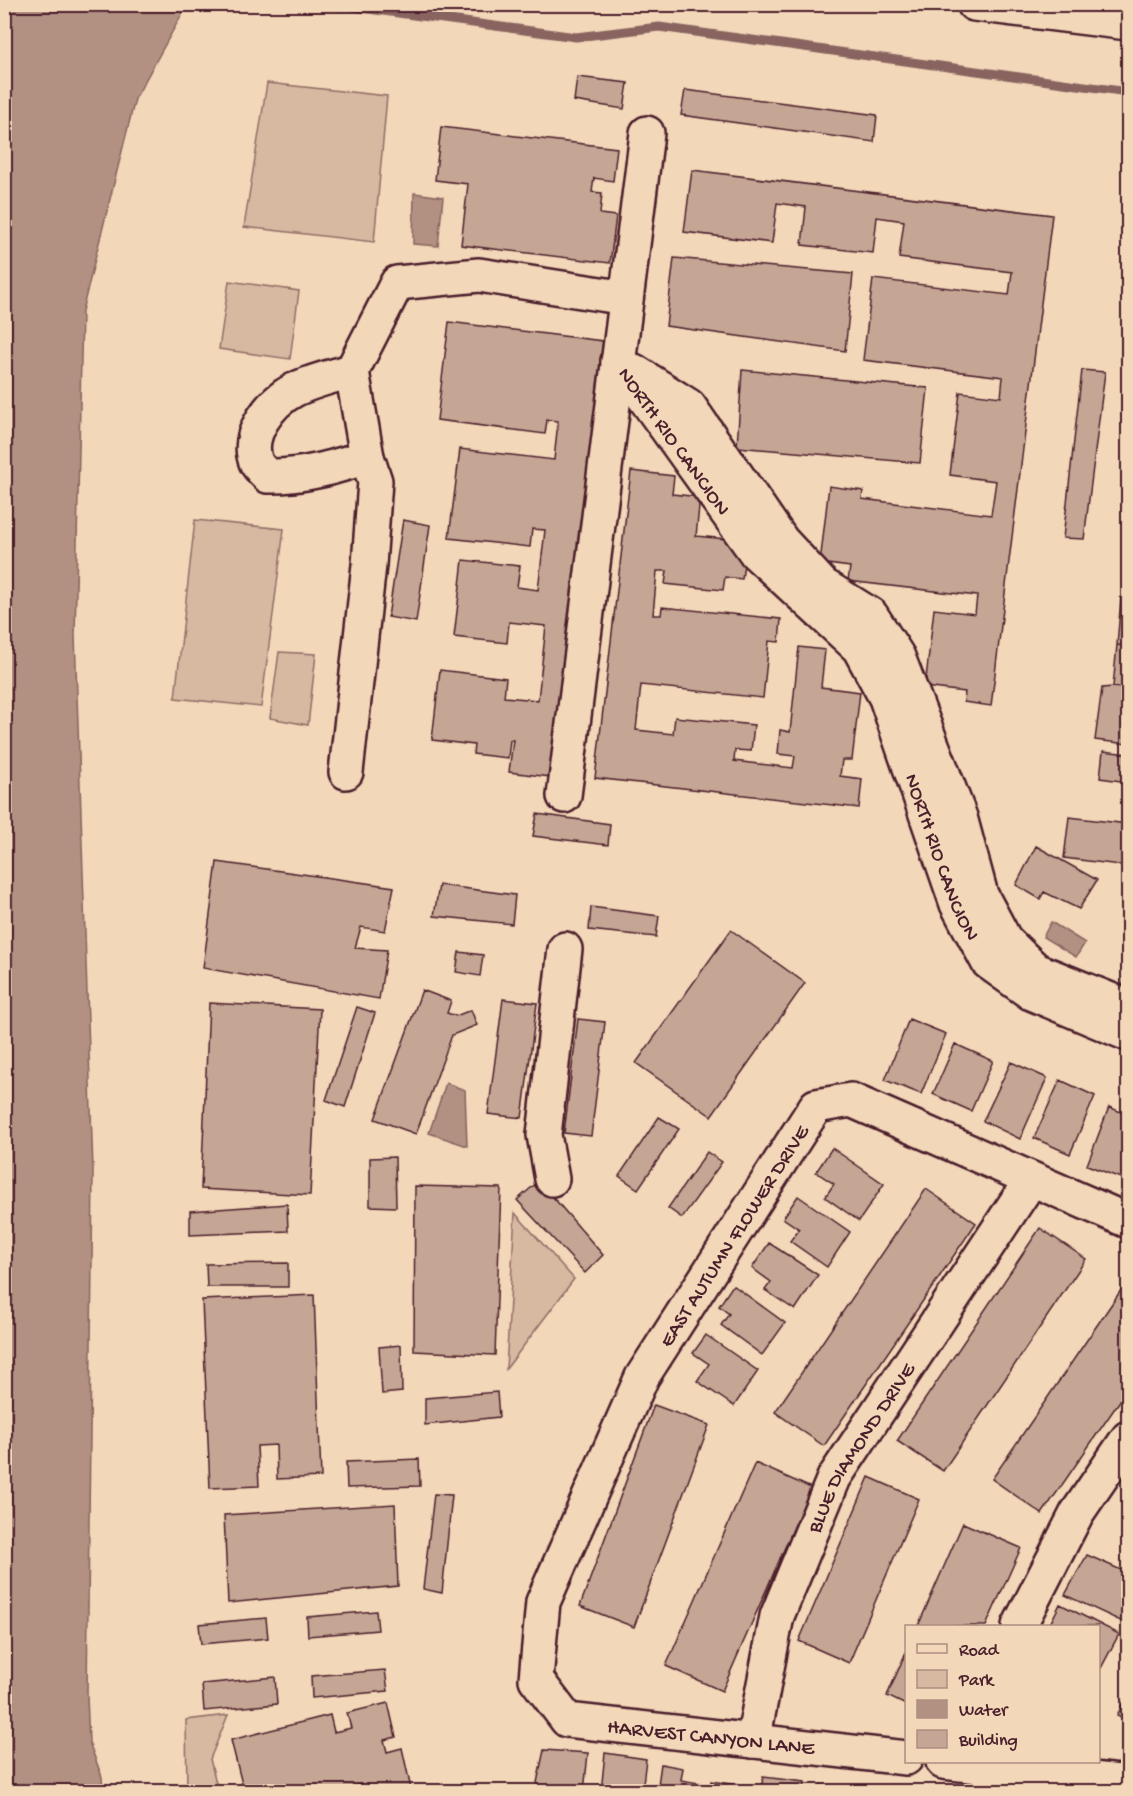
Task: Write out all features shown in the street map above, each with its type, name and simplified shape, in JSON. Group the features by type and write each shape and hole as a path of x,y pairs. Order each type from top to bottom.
{"street":[{"path":"974,4 1128,23"},
{"path":"564,796 647,134"},
{"path":"346,772 369,565 375,481 367,457 351,371 397,283 479,275 626,298"},
{"name":"NORTH RIO CANCION","path":"618,361 689,406 744,512 756,553 859,648 886,698 957,904 988,962 1031,993 1128,1034"},
{"path":"351,371 294,390 282,399 266,414 257,432 253,448 256,463 268,476 288,477 367,457"},
{"name":"NORTH RIO CANCION","path":"744,512 782,541 824,585 871,615 898,657 960,817 981,896 1005,940 1036,970 1128,1007"},
{"path":"552,1179 544,1135 565,949"},
{"name":"EAST AUTUMN FLOWER DRIVE","path":"536,1679 543,1602 642,1377 816,1106 850,1100 1128,1221"},
{"name":"BLUE DIAMOND DRIVE","path":"753,1741 777,1616 834,1478 1032,1180"},
{"path":"1020,1625 1077,1513 1128,1438"},
{"name":"HARVEST CANYON LANE","path":"536,1679 567,1720 905,1758"},
{"path":"969,1763 1128,1783"}],"green space":[{"path":"267,83 387,96 374,242 244,227"},
{"path":"229,281 299,291 290,359 219,349"},
{"path":"195,520 284,529 261,707 175,698"},
{"path":"279,652 316,654 308,725 270,718"},
{"path":"515,1213 574,1279 506,1369"},
{"path":"228,1715 210,1759 218,1791 187,1791 186,1720"}],"water":[{"path":"5,4 187,5 135,99 82,311 75,636 93,1170 87,1697 89,1742 102,1777 103,1791 5,1791"},
{"path":"414,193 443,197 438,246 413,244"},
{"path":"1051,922 1085,943 1076,957 1043,937"},
{"path":"446,1083 465,1090 467,1146 429,1133"}],"building":[{"path":"577,77 628,83 624,109 574,101"},
{"path":"685,90 877,115 874,142 681,115"},
{"path":"441,127 617,148 613,181 594,178 592,192 602,193 600,214 616,216 610,263 461,245 468,184 435,180"},
{"path":"692,170 1052,215 991,706 964,702 965,692 925,687 934,609 975,614 977,596 848,581 850,567 820,563 829,486 863,491 862,499 991,515 996,481 950,475 960,392 1001,397 1003,377 863,360 873,279 1009,295 1012,272 899,258 904,221 877,217 873,253 802,245 806,207 777,203 772,243 684,232"},
{"path":"674,258 853,274 845,351 666,326"},
{"path":"449,322 603,341 550,777 509,772 513,740 510,740 508,758 473,754 474,745 432,740 440,670 506,678 504,697 538,700 546,626 509,622 507,643 454,637 463,560 520,566 517,587 538,590 545,530 532,529 530,547 449,538 460,449 554,460 558,421 547,420 545,434 437,420"},
{"path":"742,370 928,388 920,463 737,447"},
{"path":"1082,370 1105,372 1084,539 1063,538"},
{"path":"631,471 674,476 672,494 700,497 696,536 747,541 742,579 725,577 723,590 665,584 667,571 657,571 653,615 661,615 662,607 781,619 779,642 769,641 763,698 641,685 636,730 673,734 675,717 754,725 751,751 735,750 734,761 793,768 795,756 778,754 780,730 790,732 799,647 825,650 821,687 860,692 852,760 842,760 840,776 862,779 859,808 595,778"},
{"path":"403,520 430,525 416,622 388,617"},
{"path":"1128,526 1128,550 1123,549"},
{"path":"1121,598 1128,599 1128,646 1117,645"},
{"path":"1117,645 1128,646 1128,689 1113,687"},
{"path":"1102,688 1128,689 1128,744 1095,740"},
{"path":"1103,751 1128,754 1128,782 1100,778"},
{"path":"537,814 610,824 608,845 533,836"},
{"path":"1069,817 1128,824 1128,866 1064,858"},
{"path":"1036,846 1097,880 1079,909 1044,892 1040,899 1016,885"},
{"path":"217,862 394,887 385,931 361,927 355,948 387,950 379,999 203,968"},
{"path":"439,885 515,895 512,924 434,916"},
{"path":"591,907 659,916 656,937 589,930"},
{"path":"731,930 805,983 711,1116 636,1063"},
{"path":"1128,947 1128,993 1122,993"},
{"path":"459,952 483,955 480,976 456,972"},
{"path":"422,990 451,1001 447,1013 456,1016 471,1010 477,1025 452,1035 416,1134 375,1119"},
{"path":"503,999 537,1003 522,1118 488,1114"},
{"path":"209,1003 320,1009 310,1195 201,1189"},
{"path":"357,1007 375,1013 345,1107 326,1100"},
{"path":"578,1019 605,1022 591,1136 564,1133"},
{"path":"909,1019 946,1034 921,1094 885,1080"},
{"path":"955,1044 993,1061 971,1111 933,1094"},
{"path":"1011,1062 1047,1078 1020,1139 983,1121"},
{"path":"1060,1080 1095,1096 1070,1154 1034,1138"},
{"path":"1109,1107 1128,1115 1128,1181 1087,1165"},
{"path":"659,1117 679,1129 638,1189 619,1176"},
{"path":"832,1148 884,1184 859,1221 825,1197 834,1184 816,1172"},
{"path":"707,1152 722,1162 682,1218 668,1208"},
{"path":"395,1157 396,1207 370,1206 370,1158"},
{"path":"539,1181 603,1255 585,1273 517,1200"},
{"path":"415,1186 501,1188 495,1355 414,1351"},
{"path":"926,1189 976,1223 824,1446 775,1412"},
{"path":"798,1196 850,1232 827,1267 790,1241 799,1229 783,1218"},
{"path":"287,1204 288,1231 190,1235 190,1211"},
{"path":"1040,1228 1086,1259 943,1471 897,1441"},
{"path":"769,1243 818,1275 795,1310 765,1290 771,1282 752,1268"},
{"path":"288,1263 288,1287 207,1287 206,1264"},
{"path":"1128,1280 1128,1389 1042,1514 992,1479"},
{"path":"733,1285 785,1323 762,1355 721,1325 729,1314 719,1306"},
{"path":"314,1295 321,1477 277,1479 276,1445 257,1446 259,1486 210,1488 202,1300"},
{"path":"706,1335 758,1371 734,1406 697,1381 709,1364 693,1353"},
{"path":"401,1345 402,1392 382,1394 379,1347"},
{"path":"497,1392 499,1417 425,1425 425,1398"},
{"path":"654,1405 709,1425 634,1627 580,1606"},
{"path":"419,1459 420,1486 347,1488 346,1462"},
{"path":"755,1463 811,1488 722,1691 666,1666"},
{"path":"869,1477 919,1499 849,1663 799,1641"},
{"path":"434,1494 452,1495 442,1593 423,1589"},
{"path":"395,1504 398,1586 228,1603 224,1515"},
{"path":"963,1523 1021,1548 986,1625 918,1625"},
{"path":"1087,1555 1128,1573 1128,1615 1125,1623 1065,1595"},
{"path":"1060,1604 1119,1634 1101,1668 1100,1625 1050,1625"},
{"path":"376,1611 378,1630 308,1636 307,1617"},
{"path":"266,1618 268,1638 201,1644 199,1624"},
{"path":"905,1654 905,1705 887,1696"},
{"path":"385,1670 388,1691 312,1698 311,1676"},
{"path":"275,1677 277,1704 204,1711 202,1684"},
{"path":"1128,1692 1128,1721 1117,1716"},
{"path":"388,1703 396,1737 384,1740 387,1752 402,1748 411,1789 400,1792 364,1792 362,1784 345,1789 345,1792 244,1792 231,1740 330,1715 334,1732 351,1728 347,1713"},
{"path":"544,1750 588,1753 584,1792 535,1792"},
{"path":"605,1753 646,1759 642,1792 601,1792"},
{"path":"661,1764 683,1768 681,1780 705,1784 704,1792 657,1792"},
{"path":"763,1777 805,1782 804,1792 761,1792"},
{"path":"711,1781 756,1788 756,1792 709,1792"},
{"path":"821,1785 861,1791 861,1792 820,1792"}],"waterway":[{"path":"331,4 576,37 659,27 1128,92"}]}
